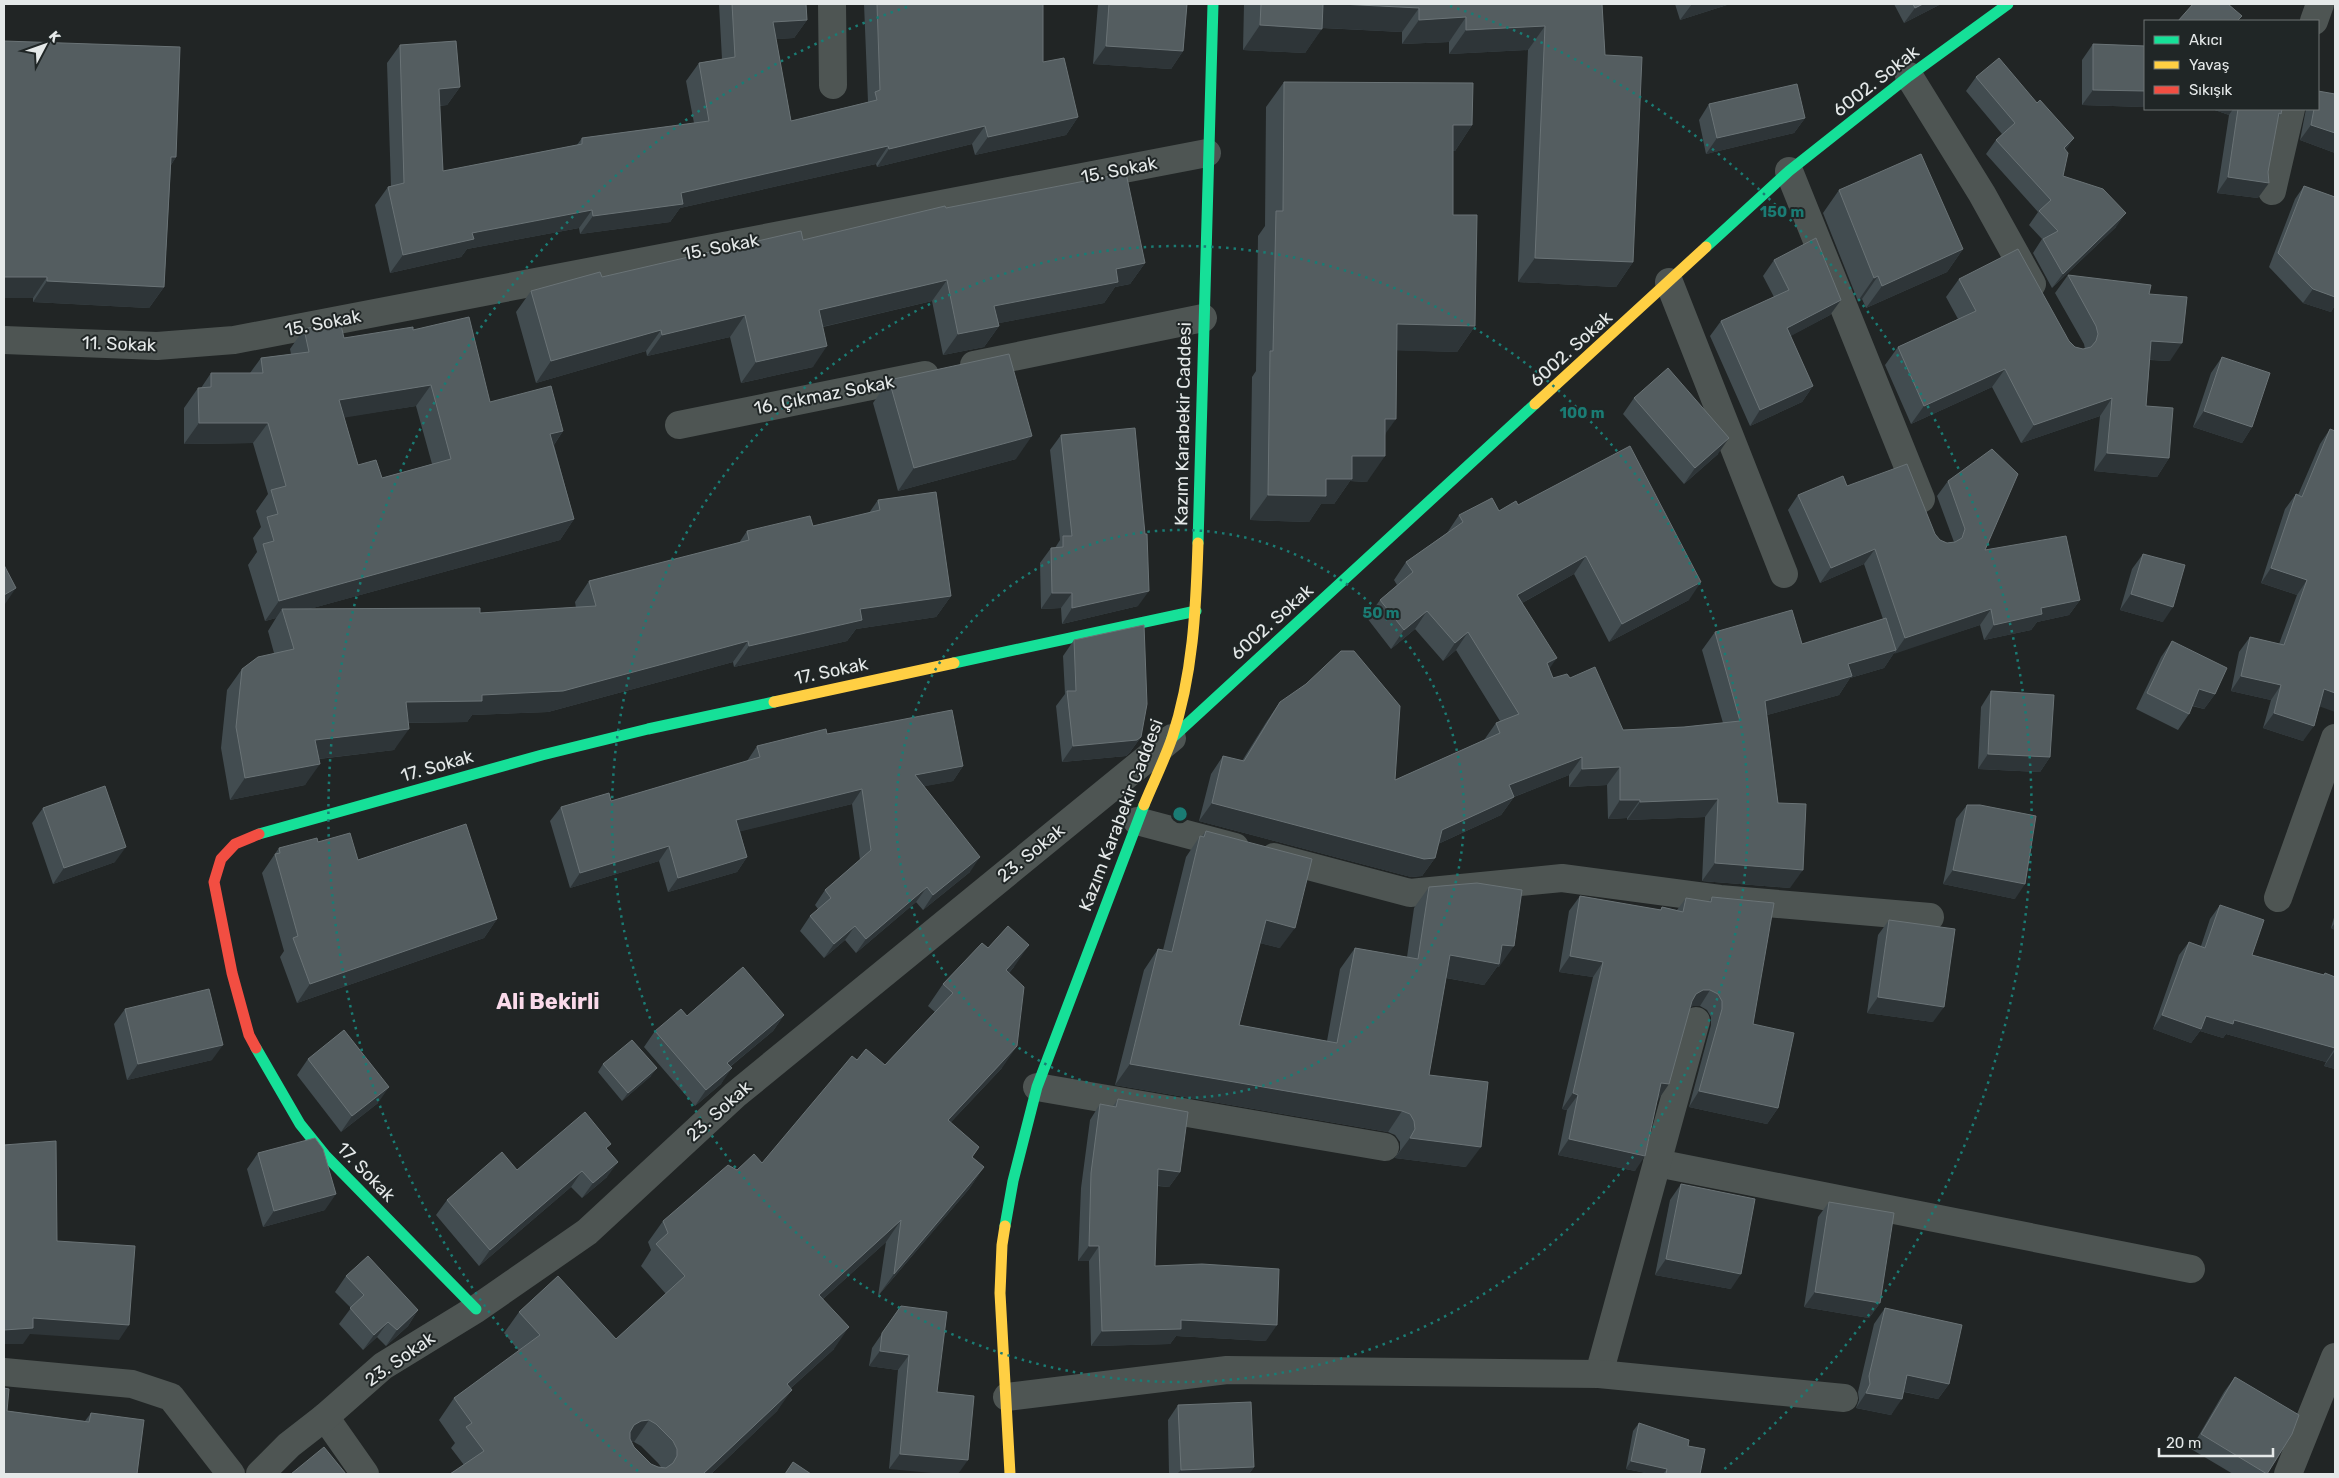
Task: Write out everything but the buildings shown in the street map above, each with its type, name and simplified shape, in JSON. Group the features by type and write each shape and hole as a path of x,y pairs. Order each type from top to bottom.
{"street":[{"path":"832,4 833,85"},
{"name":"Kazım Karabekir Caddesi","path":"1010,1474 1000,1293 1002,1245 1013,1181 1038,1087 1137,821 1172,738 1190,663 1196,610 1207,153 1210,124 1213,4"},
{"name":"6002. Sokak","path":"1172,738 1789,172 1909,76 2008,4"},
{"path":"2314,20 2320,4"},
{"path":"1909,76 1982,194 2042,302"},
{"path":"2272,191 2291,110"},
{"name":"15. Sokak","path":"234,340 1207,153"},
{"path":"1789,172 1931,525"},
{"path":"1670,282 1784,574"},
{"name":"16. Çıkmaz Sokak","path":"679,424 1204,318"},
{"name":"11. Sokak","path":"4,340 157,346 234,340"},
{"name":"17. Sokak","path":"476,1309 325,1155 300,1124 249,1035 232,973 214,882 221,860 234,844 259,834 542,755 648,729 1196,610"},
{"name":"23. Sokak","path":"260,1474 289,1445 325,1417 383,1366 476,1309 587,1232 735,1094 1172,738"},
{"path":"2278,898 2335,738"},
{"path":"1137,821 1410,893 1562,878 1720,898 1930,916"},
{"path":"1599,1374 1696,1021"},
{"path":"1038,1087 1385,1147"},
{"path":"1657,1163 2191,1269"},
{"path":"2288,1474 2335,1357"},
{"path":"1007,1397 1227,1370 1599,1374 1844,1398"},
{"path":"4,1372 132,1384 172,1397 231,1474"},
{"path":"325,1417 365,1474"}],"traffic: fast":[{"path":"1198,543 1213,4"},
{"path":"1706,247 1789,171 1909,76 2008,4"},
{"path":"1172,738 1535,404"},
{"path":"954,663 1196,611"},
{"path":"259,834 542,755 648,729 774,702"},
{"path":"1005,1226 1013,1181 1037,1087 1144,805"},
{"path":"256,1048 300,1124 325,1155 476,1309"}],"traffic: slow":[{"path":"1535,404 1706,247"},
{"path":"1144,805 1172,738 1185,690 1192,642 1198,543"},
{"path":"774,702 954,663"},
{"path":"1005,1226 1002,1245 1000,1293 1010,1474"}],"traffic: jam":[{"path":"256,1048 249,1035 232,973 214,882 221,859 235,844 259,834"}],"district":[{"name":"Ali Bekirli","path":"548,1001"}]}
